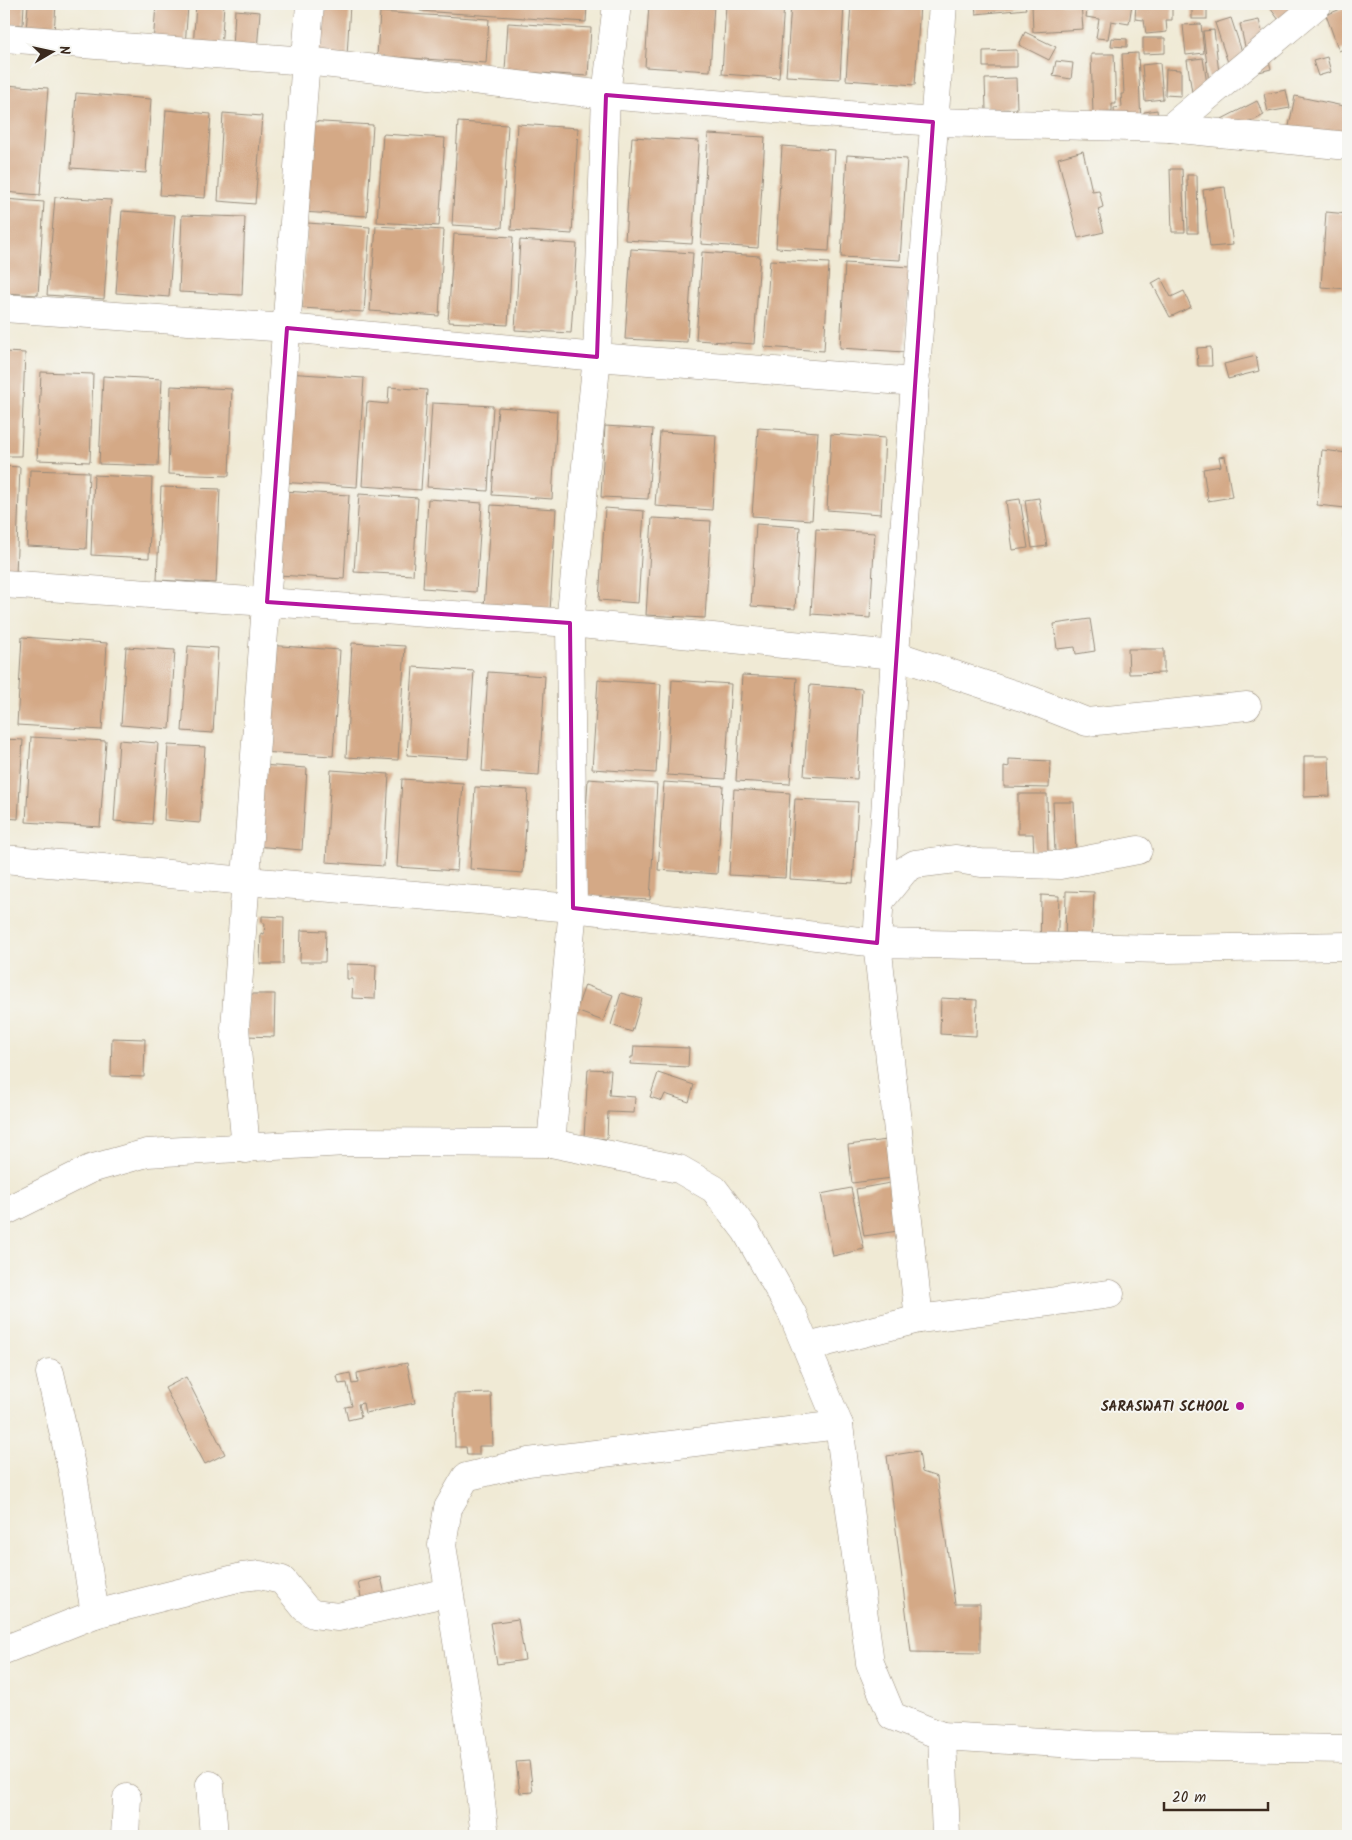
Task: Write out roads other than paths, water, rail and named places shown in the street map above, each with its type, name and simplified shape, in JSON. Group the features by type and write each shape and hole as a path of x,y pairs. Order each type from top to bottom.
{"street":[{"path":"246,1149 235,1028 310,4"},
{"path":"551,1143 573,908 570,623 597,357 606,95 618,4"},
{"path":"919,1319 877,943 895,655 943,4"},
{"path":"1170,128 1318,4"},
{"path":"4,38 306,61 606,95 933,122 1170,128 1348,146"},
{"path":"4,308 287,328 597,357 916,382"},
{"path":"4,584 570,623 895,655 1032,700 1087,722 1247,706"},
{"path":"880,901 905,870 915,864 956,859 981,863 1060,866 1138,850"},
{"path":"4,859 573,908 877,943 1166,949 1348,946"},
{"path":"8,1202 90,1169 147,1153 346,1142 551,1143 679,1169 714,1189 746,1231 792,1313 839,1425 870,1663 892,1716 942,1736 1093,1745 1348,1749"},
{"path":"806,1347 919,1319 1110,1294"},
{"path":"50,1373 73,1474 95,1614"},
{"path":"485,1836 477,1769 442,1545 448,1508 466,1477 528,1462 839,1425"},
{"path":"4,1650 95,1614 242,1577 260,1576 282,1580 304,1608 313,1614 338,1617 449,1592"},
{"path":"942,1736 946,1836"},
{"path":"210,1785 214,1836"},
{"path":"124,1836 127,1798"}],"place":[{"name":"SARASWATI SCHOOL","path":"1240,1406"}]}
